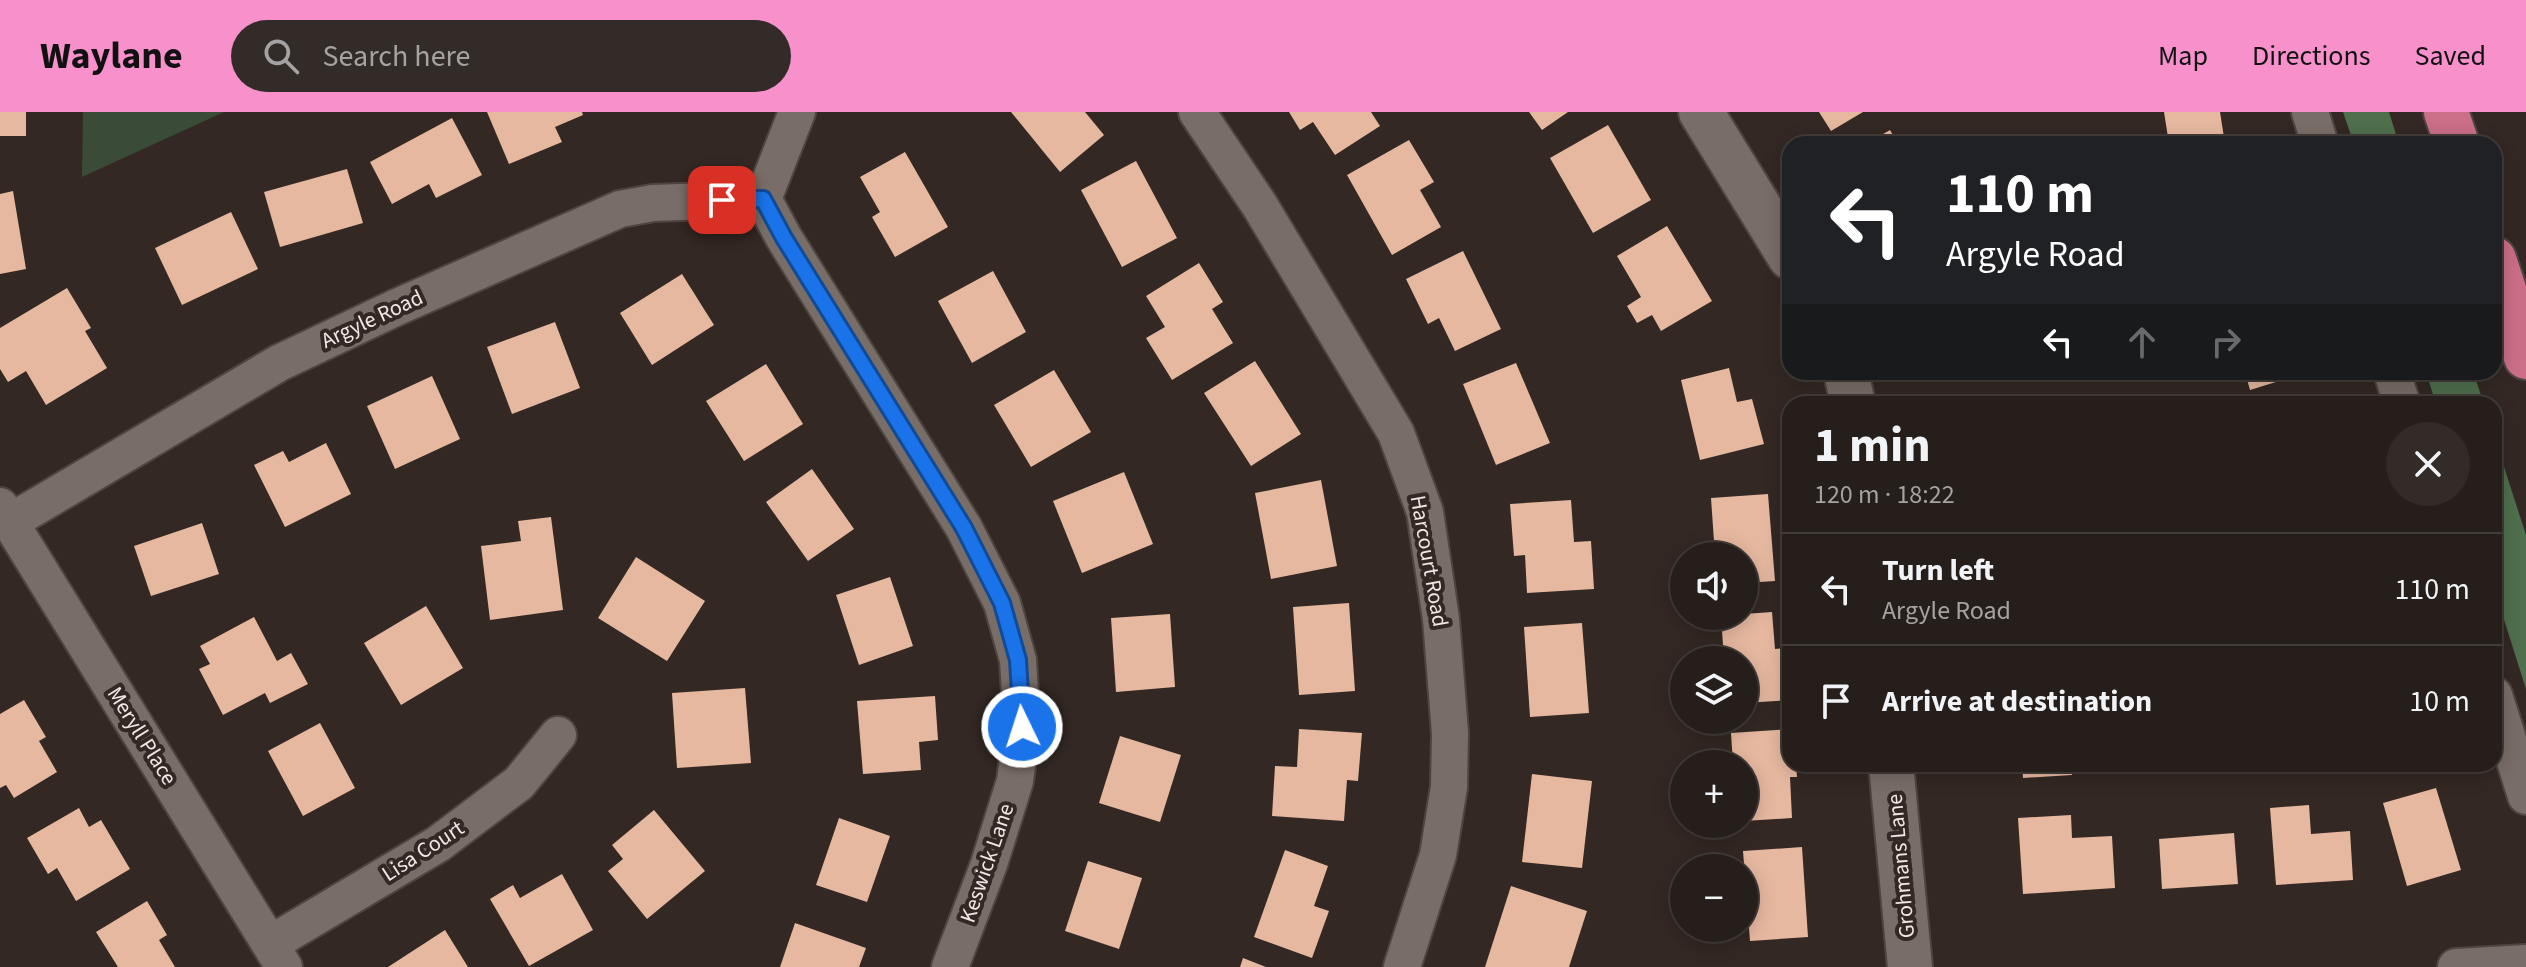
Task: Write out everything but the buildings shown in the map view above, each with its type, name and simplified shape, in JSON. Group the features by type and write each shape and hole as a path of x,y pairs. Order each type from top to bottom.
{"highway":[{"path":"2446,112 2454,136"},
{"path":"2502,284 2526,357"}],"street":[{"path":"763,199 797,112"},
{"name":"Harcourt Road","path":"1197,112 1260,206 1396,433 1425,512 1441,619 1450,733 1449,787 1438,855 1402,967"},
{"path":"1701,112 1782,244"},
{"path":"2310,112 2318,136"},
{"name":"Argyle Road","path":"5,514 279,363 397,307 620,209 653,203 763,199"},
{"name":"Keswick Lane","path":"763,199 784,238 964,528 1002,603 1018,660 1022,727 1015,781 989,864 950,967"},
{"name":"Meryll Place","path":"5,514 277,955"},
{"path":"2502,720 2526,796"},
{"name":"Lisa Court","path":"277,955 438,844 519,783 558,735"},
{"name":"Grohmans Lane","path":"1892,772 1910,967"},
{"path":"2456,967 2526,963"}],"green space":[{"path":"83,112 224,112 82,177"},
{"path":"2343,112 2389,112 2396,136 2351,136"},
{"path":"2428,380 2476,380 2481,396 2434,396"},
{"path":"2502,461 2526,535 2526,689 2502,613"}],"route":[{"path":"722,200 763,199 784,238 964,528 1002,603 1018,660 1022,727"}]}
